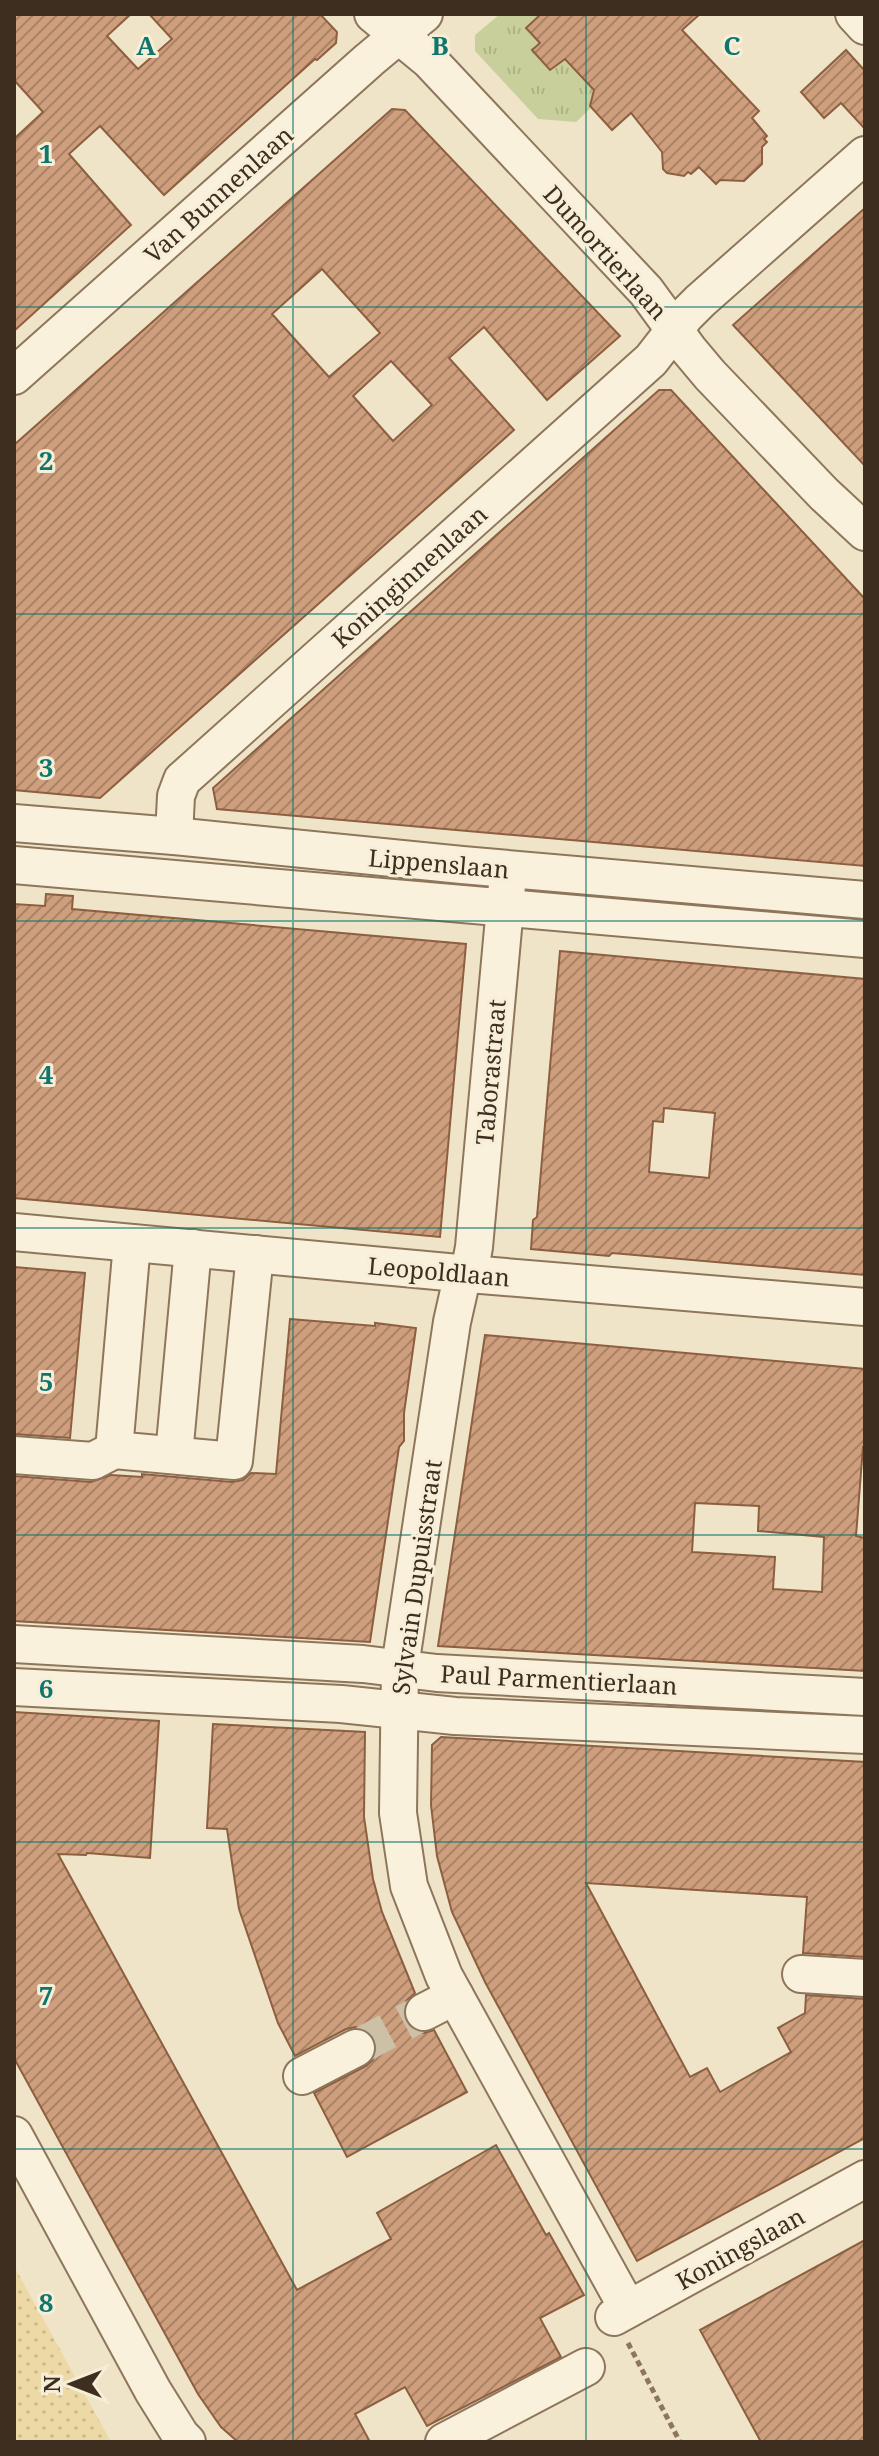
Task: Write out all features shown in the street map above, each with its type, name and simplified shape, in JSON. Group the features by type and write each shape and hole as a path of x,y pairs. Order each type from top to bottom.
{"street":[{"path":"854,14 865,26"},
{"name":"Dumortierlaan","path":"399,21 429,60 635,279 710,375 824,494 865,532"},
{"name":"Van Bunnenlaan","path":"14,376 369,60 399,21"},
{"name":"Koninginnenlaan","path":"174,836 176,796 182,780 651,360 700,301 865,155"},
{"name":"Lippenslaan","path":"14,823 865,900"},
{"name":"Lippenslaan","path":"14,865 865,939"},
{"name":"Taborastraat","path":"466,1274 476,1232 509,870"},
{"name":"Leopoldlaan","path":"14,1232 865,1307"},
{"path":"114,1450 132,1243"},
{"path":"174,1455 193,1248"},
{"path":"14,1455 93,1461 114,1450 234,1461 255,1254"},
{"name":"Sylvain Dupuisstraat","path":"466,1274 452,1322 400,1667 398,1813 409,1886 444,1976 440,2004 621,2313"},
{"name":"Paul Parmentierlaan","path":"14,1644 400,1667 437,1673 865,1697"},
{"name":"Paul Parmentierlaan","path":"14,1687 341,1704 399,1712 865,1735"},
{"path":"801,1974 865,1978"},
{"path":"302,2076 356,2048"},
{"path":"14,2135 153,2391 187,2442"},
{"name":"Koningslaan","path":"621,2313 865,2179"},
{"path":"444,2442 586,2367"}],"path":[{"path":"621,2313 680,2442"}],"green space":[{"path":"500,14 541,14 526,28 540,43 533,51 550,70 565,59 597,93 591,100 594,105 576,122 538,119 475,51 475,35"}],"sand":[{"path":"14,2266 111,2442 14,2442"}],"building":[{"path":"14,14 131,14 107,36 138,69 172,39 149,14 320,14 337,32 336,43 164,195 100,126 69,154 131,225 14,331 14,139 43,112 14,80"},
{"path":"541,14 700,14 682,30 759,111 752,118 767,136 764,139 767,142 762,147 762,164 744,181 720,180 716,184 699,167 684,176 667,173 663,169 662,152 631,113 612,130 590,106 594,90 565,59 550,70 532,50 540,43 526,28"},
{"path":"846,50 865,71 865,129 841,103 824,118 801,92"},
{"path":"392,109 405,110 620,336 547,400 484,327 449,358 514,430 100,798 14,790 14,445","holes":["322,269 380,333 329,377 272,314","391,361 432,405 393,441 353,396"]},
{"path":"865,208 865,466 733,325"},
{"path":"659,390 671,390 865,599 865,866 217,809 213,788"},
{"path":"46,894 73,896 72,909 466,944 440,1237 14,1198 14,904 45,906"},
{"path":"560,951 865,979 865,1275 531,1249 533,1220 537,1217","holes":["664,1108 715,1113 709,1178 649,1172 653,1121 663,1122"]},
{"path":"14,1267 85,1273 70,1438 14,1434"},
{"path":"290,1319 416,1328 404,1413 404,1441 399,1447 370,1642 14,1621 14,1476 91,1482 111,1475 142,1477 142,1474 232,1482 243,1480 251,1473 276,1474"},
{"path":"485,1335 865,1369 865,1447 856,1536 865,1538 865,1671 438,1646","holes":["695,1503 759,1506 758,1531 824,1537 822,1592 773,1589 775,1557 692,1552"]},
{"path":"14,1712 159,1721 150,1858 58,1854 297,2290 391,2239 377,2213 496,2145 546,2235 549,2233 584,2295 540,2318 561,2357 427,2426 405,2387 355,2414 370,2442 238,2442 221,2427 198,2394 14,2058"},
{"path":"213,1724 365,1732 364,1817 373,1879 382,1912 415,1993 406,2001 403,2012 405,2021 413,2030 424,2033 434,2030 467,2092 347,2157 314,2093 373,2060 377,2050 375,2039 368,2031 356,2027 346,2029 295,2056 278,2023 239,1909 227,1829 207,1828"},
{"path":"441,1737 865,1762 865,1957 803,1953 807,1897 586,1883 690,2077 707,2068 720,2092 791,2052 778,2028 805,2013 806,1995 865,1999 865,2138 637,2261 485,1982 452,1912 437,1856 431,1805 432,1745"},
{"path":"865,2240 865,2442 761,2442 700,2330"}],"tunnel":[{"path":"356,2048 424,2012"}]}
